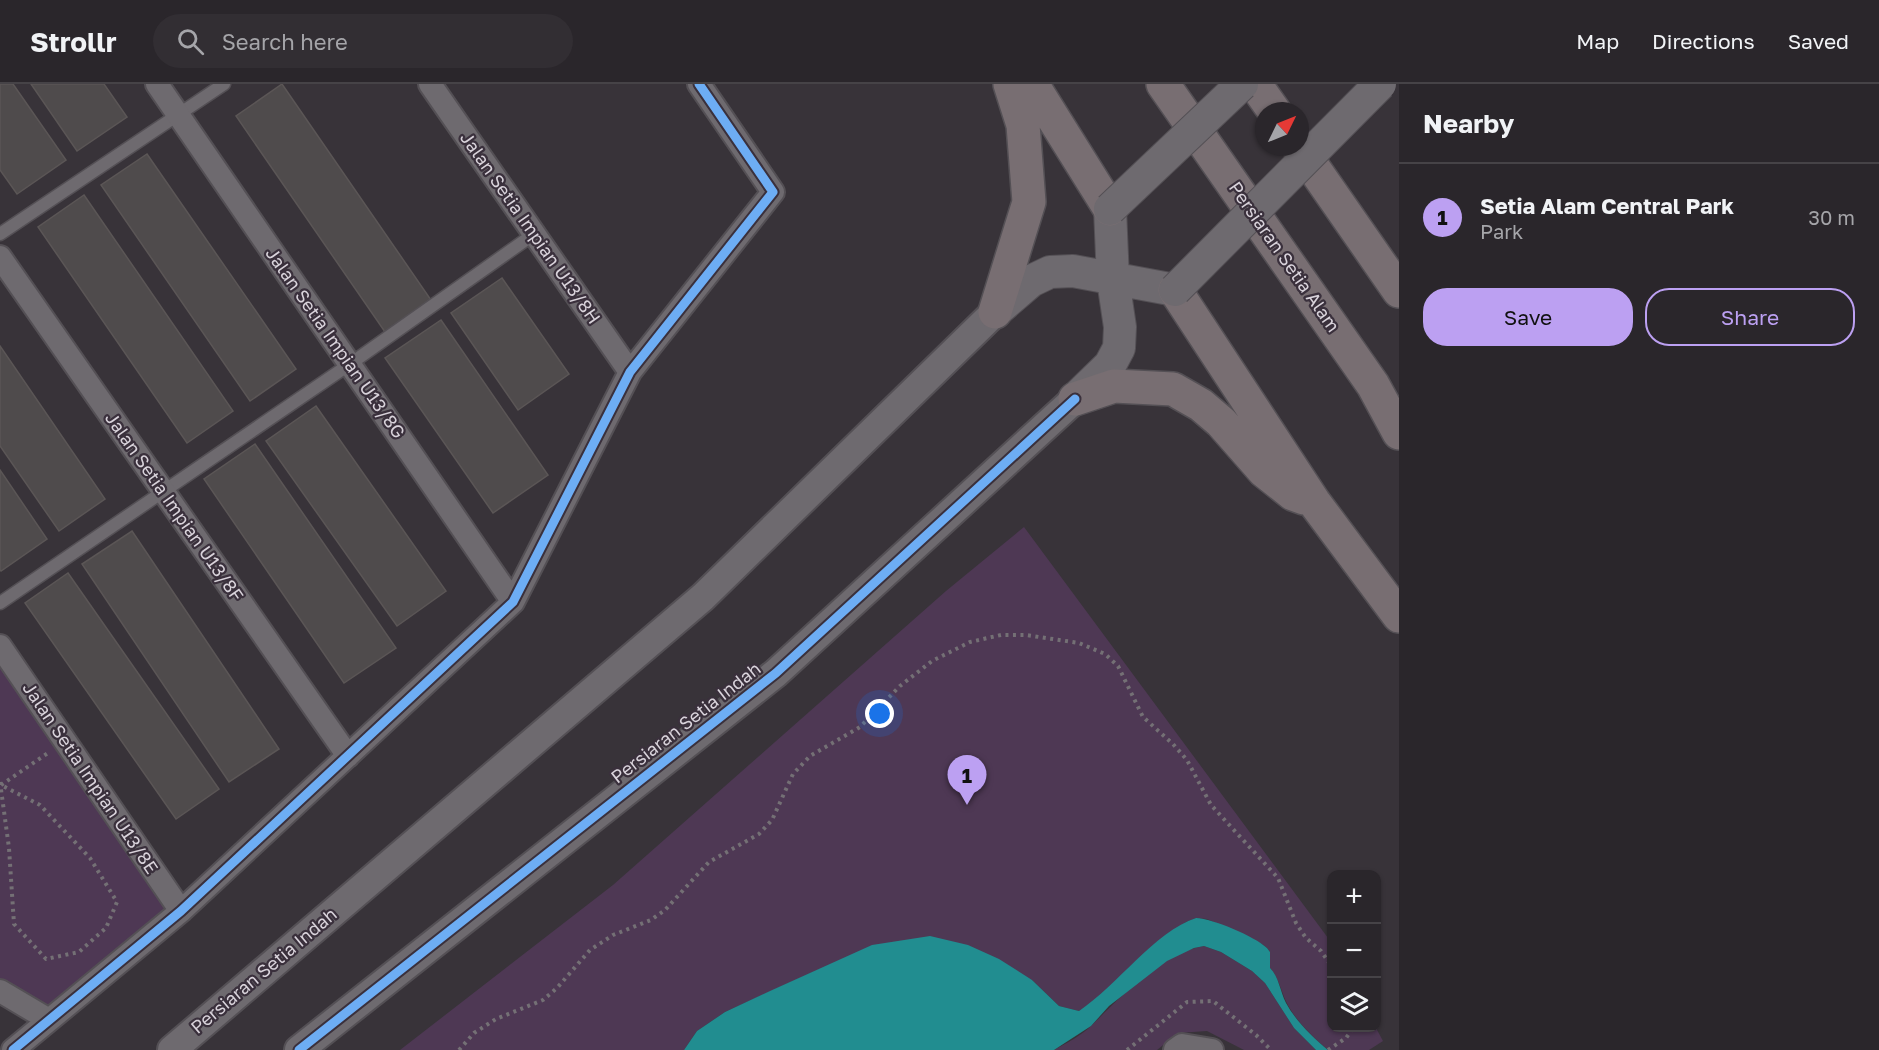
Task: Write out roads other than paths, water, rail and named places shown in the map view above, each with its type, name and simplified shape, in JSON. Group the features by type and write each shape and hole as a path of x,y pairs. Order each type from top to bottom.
{"highway":[{"path":"995,312 1029,202 1023,125 1010,84"},
{"path":"1032,84 1110,209"},
{"name":"Persiaran Setia Alam","path":"1163,84 1373,385 1399,433"},
{"path":"1255,84 1268,102"},
{"path":"1305,156 1399,291"},
{"path":"1175,290 1314,502 1399,616"},
{"path":"1075,399 1114,386 1173,389 1221,422 1264,471 1293,494 1314,502"}],"main road":[{"path":"1075,399 1110,365 1119,348 1120,327 1113,280 1110,209 1242,84"},
{"path":"995,312 1031,281 1050,272 1073,271 1175,290 1380,84"}],"street":[{"name":"Jalan Setia Impian U13/8G","path":"156,84 513,602"},
{"name":"Jalan Setia Impian U13/8H","path":"430,84 630,372"},
{"path":"13,1050 181,911 513,602 630,372 773,192 699,84"},
{"name":"Jalan Setia Impian U13/8F","path":"0,257 348,756"},
{"name":"Persiaran Setia Indah","path":"172,1050 703,597 995,312"},
{"name":"Persiaran Setia Indah","path":"299,1050 776,673 1075,399"},
{"name":"Jalan Setia Impian U13/8E","path":"0,646 181,911"},
{"path":"0,991 49,1020"},
{"path":"1175,1050 1182,1045 1212,1050"}],"lane":[{"path":"0,234 224,84"},
{"path":"0,603 350,364 534,234"}],"water":[{"path":"1196,918 1213,921 1233,929 1253,938 1267,948 1270,952 1270,968 1286,1003 1305,1028 1328,1050 1316,1050 1294,1028 1265,983 1252,971 1221,952 1204,946 1194,948 1167,961 1109,1006 1091,1026 1054,1050 684,1050 697,1031 725,1012 770,991 872,945 930,936 968,945 999,959 1032,980 1059,1006 1079,1011 1165,935"}],"place":[{"name":"Setia Alam Central Park","path":"967,805"}]}
